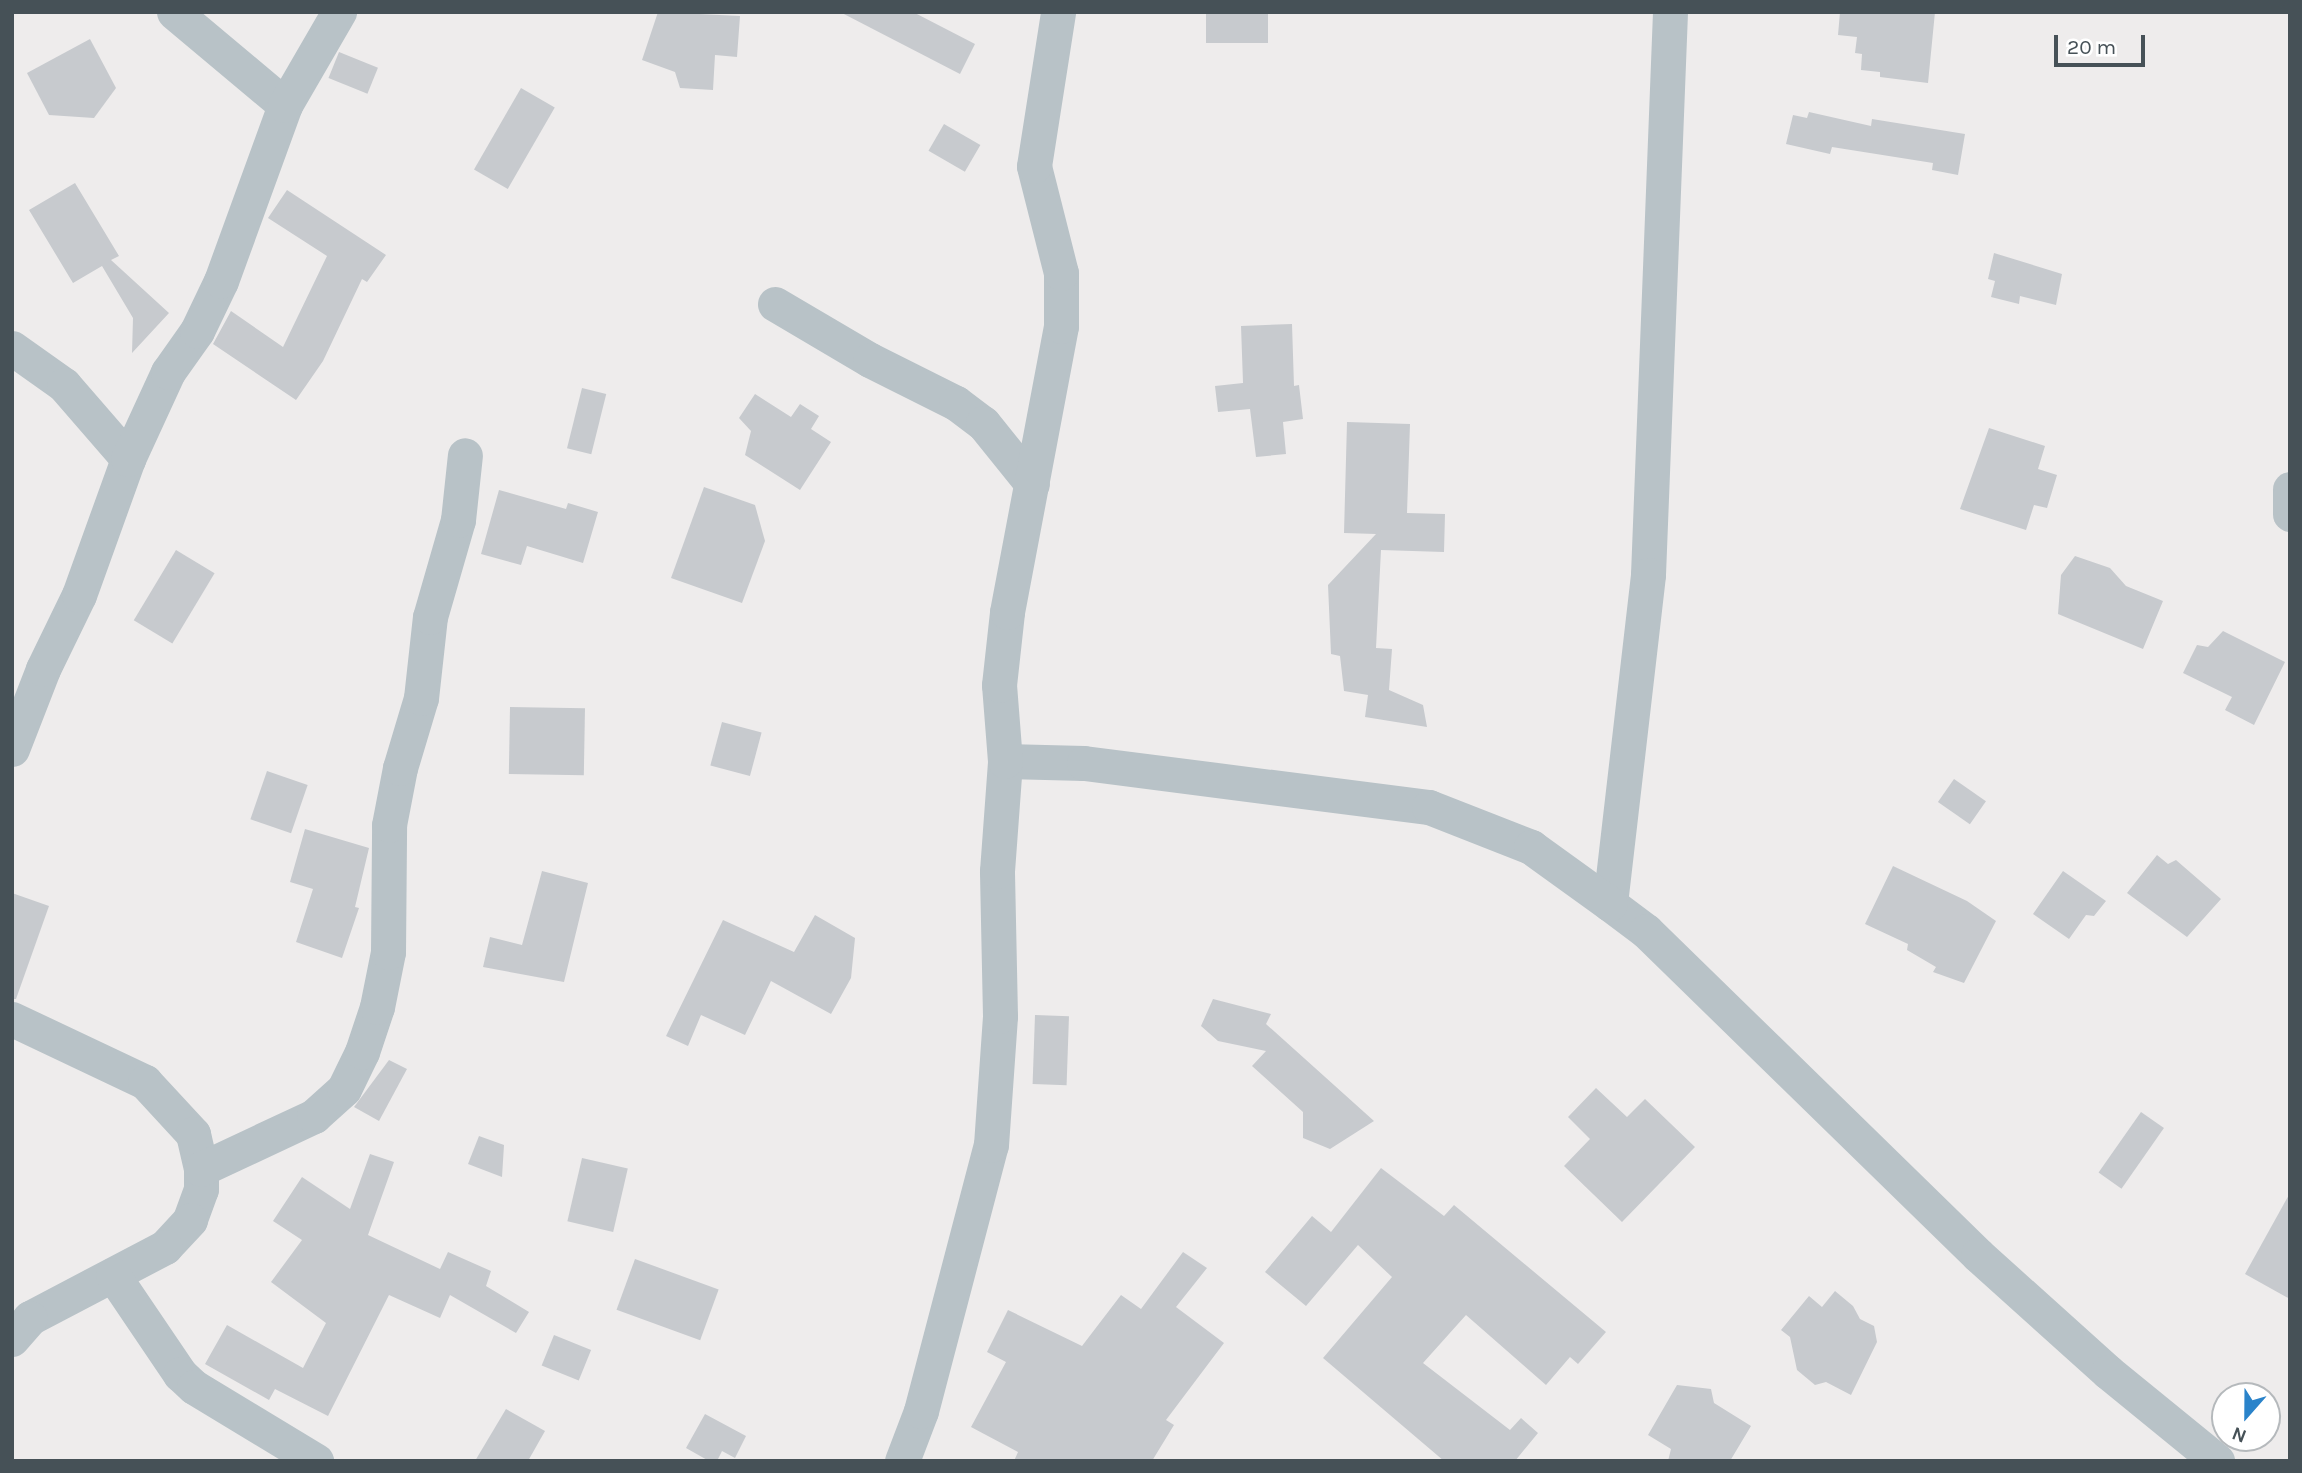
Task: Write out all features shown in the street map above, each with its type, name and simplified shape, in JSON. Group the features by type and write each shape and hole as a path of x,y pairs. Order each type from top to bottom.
{"street":[{"path":"174,12 285,105"},
{"path":"12,749 43,669 79,595 128,459 168,372 197,331 221,281 285,105 339,12"},
{"path":"902,1461 921,1411 991,1145 1000,1016 997,871 1005,761 999,685 1003,639 1061,326 1061,273 1034,166 1058,12"},
{"path":"1610,904 1648,575 1670,12"},
{"path":"775,304 870,360 956,403 983,423 1032,484"},
{"path":"12,348 64,385 128,459"},
{"path":"201,1169 314,1116 344,1089 362,1052 377,1007 388,953 389,825 400,768 421,698 430,617 458,520 466,455"},
{"path":"2290,489 2290,514"},
{"path":"1005,761 1084,763 1429,807 1531,847 1646,931 1978,1255 2108,1372 2217,1461"},
{"path":"12,1019 145,1082 172,1107 193,1134 201,1169 201,1189 190,1220 165,1247 30,1318 12,1339"},
{"path":"113,1275 180,1374 194,1387 316,1461"}],"building":[{"path":"658,12 740,16 737,57 715,55 713,90 680,88 675,72 642,60"},
{"path":"840,12 913,12 975,44 960,74"},
{"path":"1206,12 1268,12 1268,43 1206,43"},
{"path":"1840,12 1935,12 1928,83 1880,77 1880,72 1861,70 1862,54 1855,53 1857,37 1838,35"},
{"path":"90,39 116,88 94,118 49,115 27,73"},
{"path":"339,52 378,68 367,94 329,78"},
{"path":"521,88 555,107 508,189 474,169"},
{"path":"1809,112 1871,126 1872,119 1965,134 1958,175 1932,170 1933,163 1832,147 1830,154 1786,144 1793,115 1807,118"},
{"path":"944,124 980,145 965,172 928,151"},
{"path":"75,183 119,256 111,260 169,313 132,353 133,318 102,266 73,283 29,210"},
{"path":"287,190 386,255 367,282 362,279 323,361 296,400 213,344 231,311 283,347 327,256 268,218"},
{"path":"1994,253 2062,274 2056,305 2020,296 2019,304 1991,297 1995,281 1988,279"},
{"path":"1292,324 1294,386 1299,385 1303,419 1283,422 1286,454 1256,457 1250,409 1218,412 1215,386 1243,383 1241,326"},
{"path":"582,388 606,394 591,454 567,448"},
{"path":"755,394 791,417 800,404 819,416 811,429 831,442 800,490 745,455 751,431 739,418"},
{"path":"1347,422 1410,424 1407,513 1445,514 1444,552 1381,550 1376,648 1392,649 1389,690 1423,705 1427,727 1365,717 1368,695 1344,691 1340,656 1331,654 1328,585 1376,534 1344,533"},
{"path":"1989,428 2045,446 2038,469 2057,475 2047,508 2034,505 2026,530 1960,509"},
{"path":"704,487 755,505 765,541 742,603 671,578"},
{"path":"499,490 566,509 568,503 598,512 583,563 527,546 521,565 481,554"},
{"path":"176,550 215,573 172,643 134,620"},
{"path":"2075,556 2110,568 2126,586 2163,601 2143,649 2058,614 2061,575"},
{"path":"2223,631 2285,662 2254,725 2225,710 2232,697 2183,673 2197,645 2208,647"},
{"path":"510,707 585,708 584,775 509,774"},
{"path":"722,722 762,733 750,776 710,765"},
{"path":"267,771 308,785 291,833 250,819"},
{"path":"1954,779 1986,801 1970,824 1938,802"},
{"path":"305,829 369,848 355,907 359,908 342,958 296,942 313,889 290,882"},
{"path":"2157,855 2168,864 2176,860 2221,899 2187,937 2127,893"},
{"path":"1893,866 1967,901 1996,921 1964,983 1933,972 1936,967 1907,950 1908,944 1865,924"},
{"path":"542,871 588,883 564,982 483,967 490,937 522,945"},
{"path":"2063,871 2106,901 2094,916 2086,915 2069,939 2033,914"},
{"path":"12,893 49,906 16,999 12,999"},
{"path":"815,915 855,938 851,978 831,1014 771,981 745,1035 701,1015 688,1046 666,1036 723,920 794,952"},
{"path":"1213,999 1271,1014 1266,1024 1374,1121 1330,1149 1303,1138 1303,1112 1252,1066 1266,1051 1218,1041 1201,1026"},
{"path":"1035,1015 1069,1016 1067,1085 1033,1084"},
{"path":"389,1060 407,1069 379,1121 354,1107"},
{"path":"1596,1088 1627,1117 1645,1099 1695,1147 1622,1222 1564,1166 1590,1139 1568,1117"},
{"path":"2141,1112 2164,1128 2121,1189 2099,1173"},
{"path":"479,1136 504,1145 502,1177 468,1164"},
{"path":"370,1154 394,1162 368,1235 440,1269 448,1252 491,1271 486,1286 529,1312 516,1333 450,1295 440,1318 389,1295 328,1416 275,1389 269,1400 205,1364 227,1325 303,1368 326,1323 271,1282 302,1240 273,1221 302,1177 350,1209"},
{"path":"582,1158 628,1169 613,1232 567,1221"},
{"path":"1381,1168 1444,1216 1454,1205 1606,1332 1578,1364 1570,1357 1546,1385 1466,1315 1423,1363 1510,1430 1521,1418 1538,1433 1515,1461 1444,1461 1323,1358 1392,1277 1358,1245 1306,1306 1265,1272 1312,1216 1331,1232"},
{"path":"2290,1193 2290,1299 2245,1274"},
{"path":"1183,1252 1207,1268 1176,1307 1224,1343 1166,1420 1174,1425 1152,1461 1014,1461 1018,1452 971,1427 1006,1362 987,1352 1008,1310 1082,1346 1121,1295 1141,1309"},
{"path":"635,1259 719,1289 700,1340 617,1310"},
{"path":"1835,1291 1853,1306 1860,1319 1874,1326 1877,1342 1851,1395 1826,1382 1815,1385 1797,1370 1790,1337 1781,1330 1809,1296 1822,1307"},
{"path":"554,1335 591,1350 579,1381 542,1366"},
{"path":"1677,1385 1711,1389 1714,1403 1751,1426 1730,1461 1668,1461 1671,1449 1648,1435"},
{"path":"506,1409 545,1431 528,1461 475,1461"},
{"path":"705,1414 746,1436 735,1458 722,1451 717,1461 709,1461 686,1448"}]}
